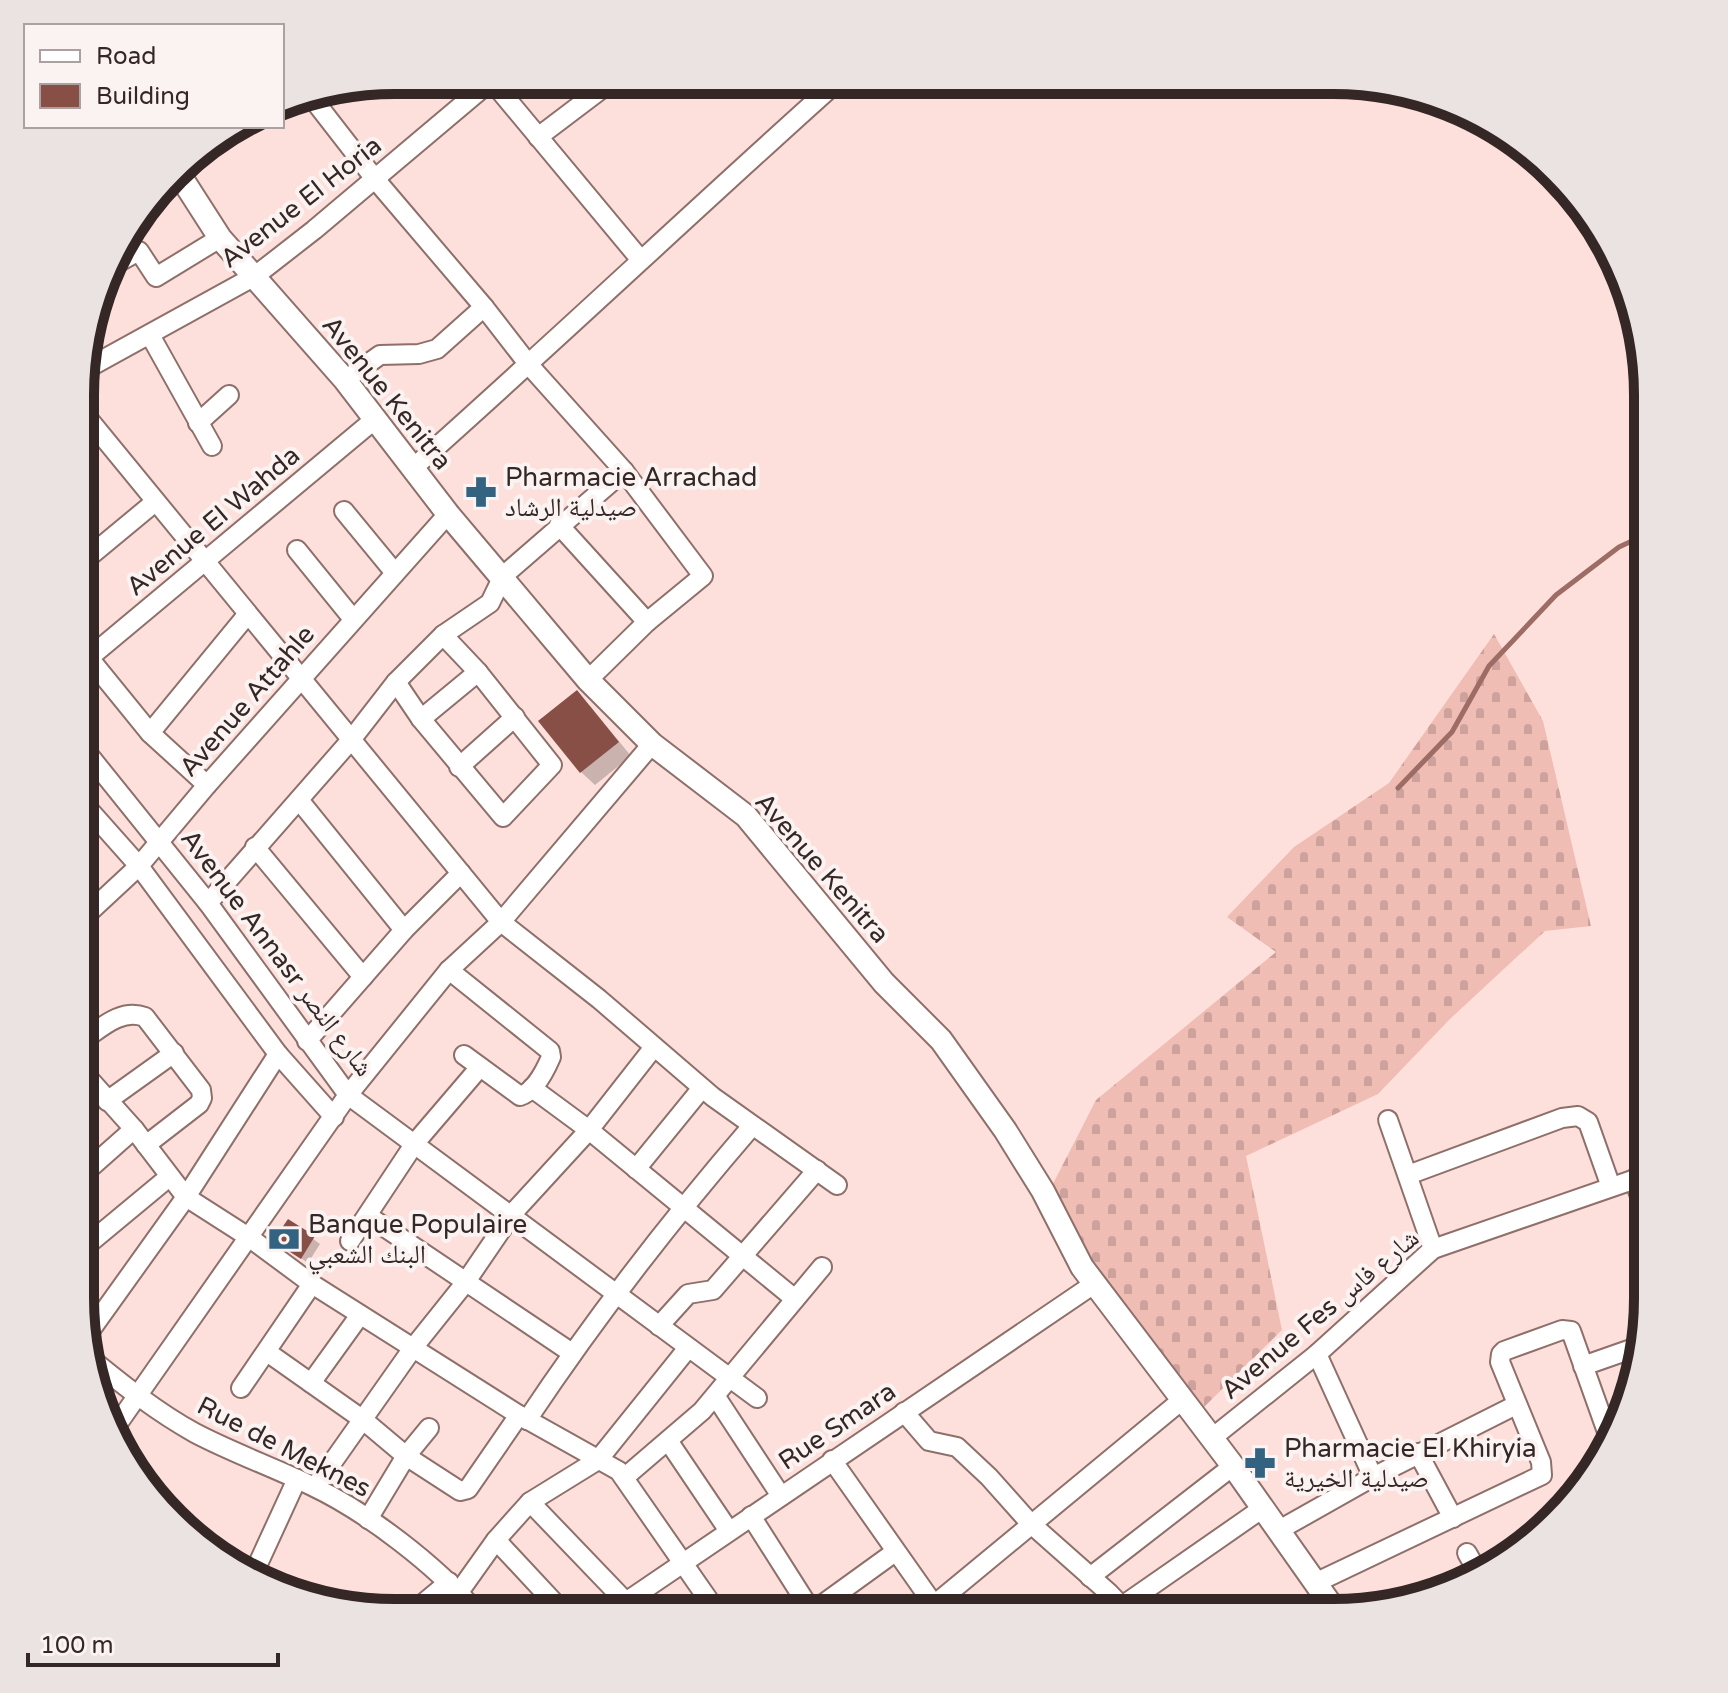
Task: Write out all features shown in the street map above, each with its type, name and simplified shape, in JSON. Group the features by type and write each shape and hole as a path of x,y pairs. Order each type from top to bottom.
{"street":[{"name":"Avenue El Horia","path":"96,364 255,276 475,94"},
{"path":"503,94 640,259"},
{"path":"538,137 595,94"},
{"path":"413,468 824,94"},
{"path":"317,104 529,365 624,471 703,576 647,622 588,680"},
{"name":"Avenue Kenitra","path":"183,181 220,238 345,380 448,514 588,680 652,744 746,816 884,983 941,1040 1005,1130 1094,1284 1233,1466 1327,1599"},
{"path":"128,256 139,251 156,277 220,238"},
{"path":"345,380 380,355 419,354 437,349 484,307"},
{"path":"150,335 212,446"},
{"path":"198,423 229,395"},
{"name":"Avenue El Wahda","path":"94,654 374,420"},
{"path":"94,426 501,922 702,1088 837,1185"},
{"path":"208,903 351,740 396,682 443,635 490,603 503,576 624,471"},
{"path":"94,553 155,502"},
{"path":"344,511 395,573"},
{"name":"Avenue Attahle","path":"94,908 161,842 207,785 448,514"},
{"path":"559,525 647,622"},
{"path":"297,550 353,619"},
{"path":"150,733 247,615"},
{"path":"396,682 459,767 503,817 552,765 478,672 443,635"},
{"path":"94,668 150,733 207,785"},
{"path":"421,719 478,672"},
{"path":"459,767 515,717"},
{"path":"120,1419 348,1095 449,970 501,922 652,744"},
{"name":"Avenue Annasr شارع النصر","path":"94,761 208,903 348,1095 757,1398"},
{"path":"299,800 404,930"},
{"path":"94,815 139,866 278,1054 334,1117"},
{"path":"255,847 363,977"},
{"path":"307,1041 404,930 461,873"},
{"path":"449,970 550,1051 549,1062 525,1096 517,1096 464,1055"},
{"path":"94,1033 120,1016 137,1014 145,1017 201,1090 199,1104 146,1145"},
{"path":"315,1487 512,1214 589,1130 654,1047"},
{"path":"107,1101 174,1053"},
{"path":"96,1323 186,1197 278,1054"},
{"path":"350,1241 415,1143 480,1067"},
{"path":"532,1088 589,1130 795,1299"},
{"path":"636,1169 702,1088"},
{"path":"94,1089 134,1129 186,1197 360,1315 625,1477 707,1599"},
{"path":"1408,1175 1562,1118 1578,1116 1588,1122 1611,1187"},
{"path":"1388,1120 1433,1249"},
{"path":"267,1352 362,1419 406,1456 455,1489 467,1490 681,1207 752,1126"},
{"path":"94,1164 134,1129"},
{"path":"659,1326 688,1294 713,1290 817,1170"},
{"path":"94,1239 169,1177"},
{"name":"Avenue Fes شارع فاس","path":"1212,1438 1317,1354 1433,1249 1634,1179"},
{"path":"368,1216 572,1353"},
{"path":"625,1477 669,1442 716,1397 822,1267"},
{"path":"241,1388 312,1284"},
{"name":"Rue Smara","path":"631,1599 1094,1284"},
{"path":"311,1383 360,1315"},
{"path":"1315,1583 1542,1475 1541,1462 1500,1362 1501,1354 1568,1329 1572,1332 1605,1426"},
{"path":"434,1599 454,1587 530,1502 598,1460 688,1348"},
{"path":"1583,1366 1629,1350"},
{"path":"1317,1354 1373,1477"},
{"name":"Rue de Meknes","path":"102,1368 135,1395 194,1432 315,1487 368,1519 454,1587 465,1599"},
{"path":"716,1397 781,1496"},
{"path":"947,1599 1030,1523 1182,1400"},
{"path":"1279,1530 1418,1453 1516,1405"},
{"path":"904,1412 926,1439 957,1447 1030,1523 1110,1599"},
{"path":"368,1519 406,1456 429,1428"},
{"path":"669,1442 729,1531"},
{"path":"1418,1453 1453,1518"},
{"path":"832,1460 929,1599"},
{"path":"1090,1577 1233,1466"},
{"path":"257,1566 297,1479"},
{"path":"530,1502 606,1599"},
{"path":"1135,1599 1263,1508"},
{"path":"751,1516 804,1599"},
{"path":"496,1540 551,1599"},
{"path":"830,1599 895,1552"},
{"path":"1467,1553 1473,1564"}],"green space":[{"path":"1494,634 1543,721 1591,926 1545,931 1450,1019 1378,1094 1246,1156 1282,1330 1203,1408 1039,1211 1096,1100 1276,952 1227,917 1294,847 1389,783"}],"building":[{"path":"577,690 619,742 580,773 538,721"},
{"path":"288,1219 315,1236 301,1259 273,1241"}],"waterway":[{"path":"1398,788 1452,732 1489,666 1556,595 1619,547 1634,540"}],"place":[{"name":"Pharmacie Arrachad صيدلية الرشاد","path":"481,492"},
{"name":"Banque Populaire البنك الشعبي","path":"284,1239"},
{"name":"Pharmacie El Khiryia صيدلية الخيرية","path":"1260,1463"}]}
